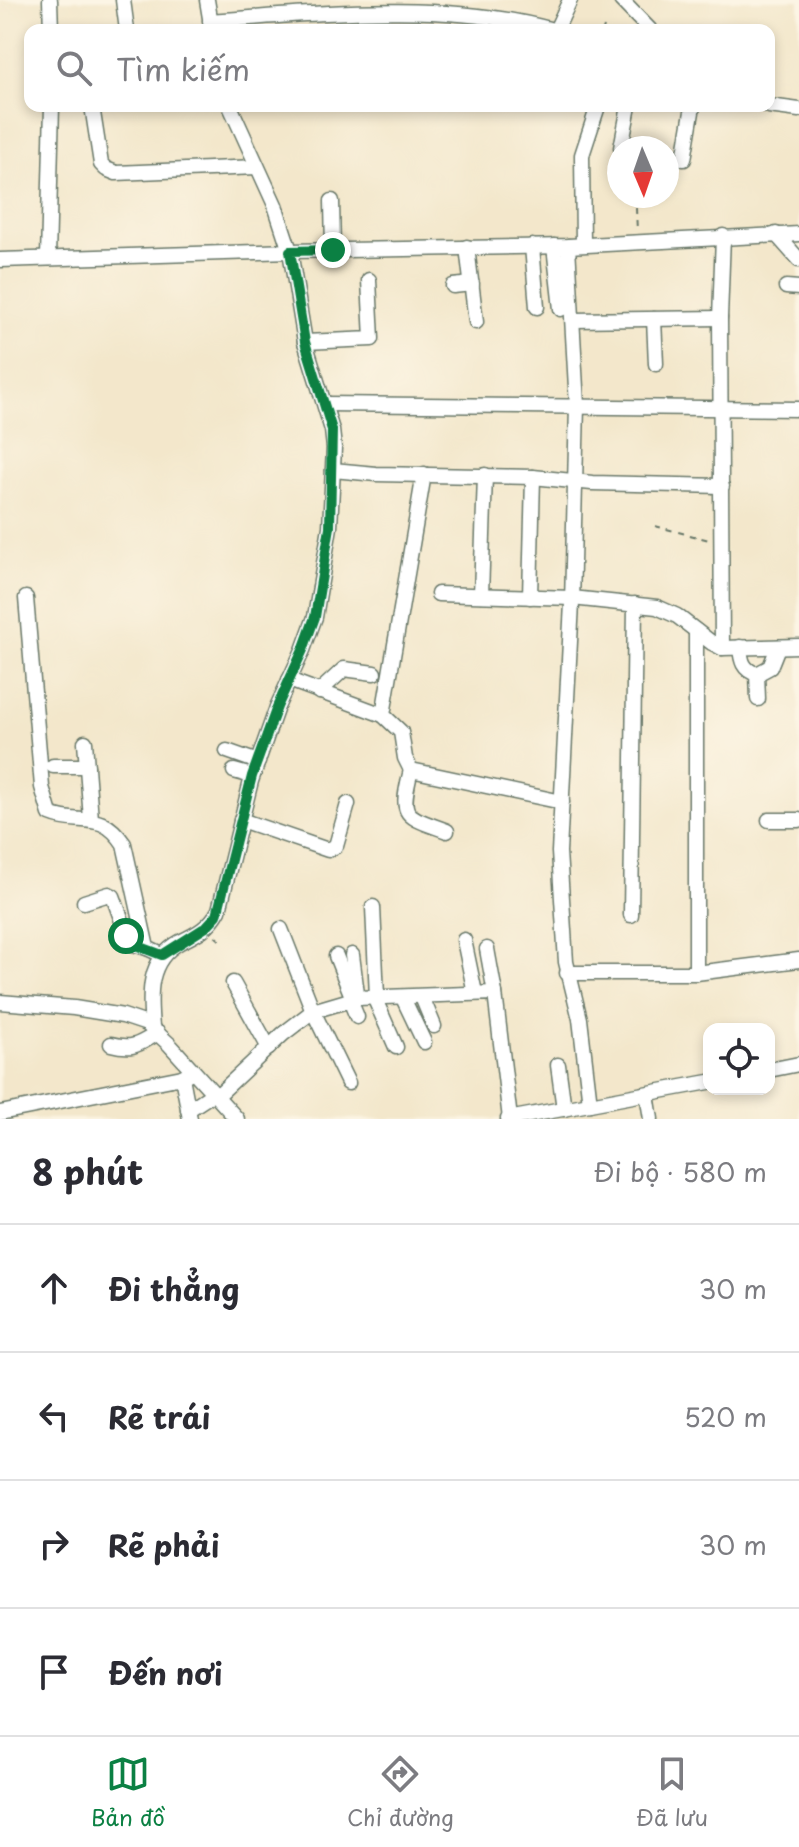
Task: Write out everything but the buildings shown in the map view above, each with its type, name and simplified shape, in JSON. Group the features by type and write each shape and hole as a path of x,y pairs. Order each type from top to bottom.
{"street":[{"path":"50,0 51,24"},
{"path":"123,0 126,24"},
{"path":"207,0 211,24"},
{"path":"557,24 570,0"},
{"path":"621,0 644,24"},
{"path":"230,24 366,10 514,19 532,24"},
{"path":"775,107 799,110"},
{"path":"48,258 52,112"},
{"path":"93,112 101,164 116,173 257,167"},
{"path":"233,112 275,205 290,251 305,342 332,430 333,470 330,527 321,592 303,650 252,776 217,915 206,927 162,955 150,988 155,1030 187,1074 215,1095 237,1119"},
{"path":"561,309 582,155 596,112"},
{"path":"623,136 628,112"},
{"path":"684,159 692,112"},
{"path":"332,201 333,250"},
{"path":"776,234 799,260"},
{"path":"0,260 568,245 799,234"},
{"path":"722,648 720,318 723,236"},
{"path":"568,245 577,406 572,598 559,852 567,973 580,1019 590,1104"},
{"path":"532,246 537,307"},
{"path":"467,247 476,322"},
{"path":"305,342 372,339 369,280"},
{"path":"453,286 472,284"},
{"path":"573,320 720,318"},
{"path":"654,319 656,364"},
{"path":"325,404 799,409"},
{"path":"333,470 722,486"},
{"path":"383,715 424,474"},
{"path":"481,595 485,475"},
{"path":"530,597 533,477"},
{"path":"438,594 572,598 657,607 677,616 722,648 799,646"},
{"path":"26,598 42,787 46,803 50,814 57,817 91,819 115,830 124,844 147,948"},
{"path":"631,915 635,604"},
{"path":"696,631 696,973"},
{"path":"740,647 743,665 749,672 757,674 770,667 778,647"},
{"path":"319,692 344,669 374,673"},
{"path":"757,674 758,699"},
{"path":"289,680 383,715 401,732 405,758 411,770 405,793 405,809 409,817 447,831"},
{"path":"85,742 91,819"},
{"path":"227,751 258,762"},
{"path":"53,766 87,766"},
{"path":"411,770 562,802"},
{"path":"234,771 252,776"},
{"path":"241,820 328,850 336,846 348,804"},
{"path":"769,820 799,820"},
{"path":"84,902 109,894 113,896 130,943 162,955"},
{"path":"373,907 376,997 396,1047"},
{"path":"281,929 313,1011 348,1083"},
{"path":"464,940 475,993"},
{"path":"487,949 509,1119 703,1083"},
{"path":"352,955 357,1017"},
{"path":"336,956 354,999"},
{"path":"567,973 696,973 799,960"},
{"path":"233,983 269,1048"},
{"path":"189,1115 313,1011 354,999 495,993"},
{"path":"422,997 434,1026"},
{"path":"403,998 424,1042"},
{"path":"0,1002 123,1016 155,1030"},
{"path":"111,1044 134,1047 155,1030"},
{"path":"775,1069 799,1064"},
{"path":"558,1065 564,1109"},
{"path":"0,1113 187,1074"},
{"path":"187,1074 189,1115"},
{"path":"647,1094 651,1119"}],"path":[{"path":"636,208 638,241"},
{"path":"655,526 722,543"}],"route":[{"path":"126,936 135,946 162,955 194,936 217,915 252,776 315,617 330,527 334,448 332,430 305,342 290,251 333,250"}]}
